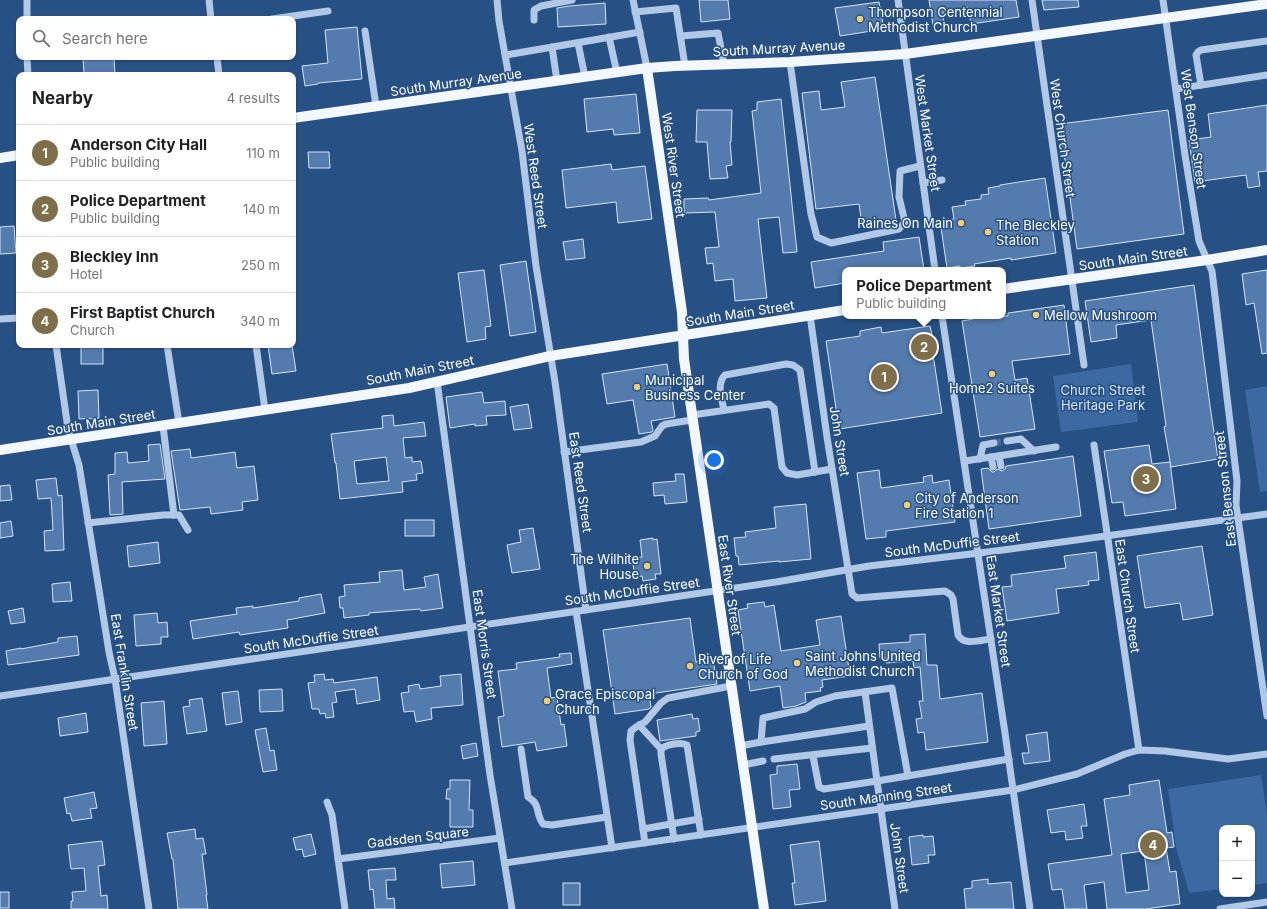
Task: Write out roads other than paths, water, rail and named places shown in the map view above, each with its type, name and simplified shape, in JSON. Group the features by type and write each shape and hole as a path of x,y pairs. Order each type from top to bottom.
{"main road":[{"name":"South Murray Avenue","path":"296,118 648,68 790,62 905,54 1267,4"},
{"name":"West River Street","path":"648,68 682,312 682,336"},
{"path":"0,158 16,155"},
{"name":"South Main Street","path":"1006,289 1267,250"},
{"name":"South Main Street","path":"0,450 409,388 550,356 842,310"},
{"name":"East River Street","path":"682,336 692,417 764,909"}],"street":[{"path":"27,0 27,16"},
{"path":"209,0 211,16"},
{"name":"West Reed Street","path":"497,0 499,21 522,151 536,266 550,356"},
{"path":"534,20 534,10 541,6 572,0"},
{"name":"West River Street","path":"633,0 648,68"},
{"name":"West Market Street","path":"898,0 935,267"},
{"name":"West Church Street","path":"1032,0 1071,279"},
{"name":"West Benson Street","path":"1163,0 1199,241 1207,260"},
{"path":"635,12 676,8 685,66"},
{"path":"293,16 328,11"},
{"path":"365,31 376,106"},
{"path":"506,55 640,32"},
{"path":"680,36 718,33 724,64"},
{"path":"609,37 617,73"},
{"path":"1201,85 1196,55 1198,52 1201,50 1267,41"},
{"path":"578,43 584,77"},
{"path":"552,47 557,81"},
{"path":"27,60 28,72"},
{"path":"216,60 218,72"},
{"path":"790,62 811,214 817,237 832,243 899,229 905,222 899,197 900,171 920,166"},
{"path":"1176,89 1267,75"},
{"path":"923,183 942,180"},
{"name":"East Benson Street","path":"1207,260 1212,271 1237,481 1236,505 1267,716"},
{"path":"1071,279 1084,365"},
{"name":"John Street","path":"810,315 852,594 857,598 940,591 948,593 953,599 958,635 960,639 965,642 991,639"},
{"path":"0,319 16,318"},
{"name":"East Market Street","path":"942,319 965,462 1030,909"},
{"name":"East Franklin Street","path":"56,348 68,429 79,465 109,652 115,679 149,909"},
{"path":"167,348 179,423"},
{"path":"256,348 265,410"},
{"name":"East Reed Street","path":"550,356 586,610"},
{"path":"724,410 720,388 721,378 725,374 786,364 793,365 800,370 816,472"},
{"name":"East Morris Street","path":"437,381 490,775 512,909"},
{"path":"564,452 642,442 655,436 662,426 666,424 724,410 769,404 774,408 782,467 787,473 797,475 832,469"},
{"path":"163,426 174,515"},
{"path":"1007,441 1022,439 1034,451"},
{"path":"980,459 983,444 994,443"},
{"name":"East Church Street","path":"1094,445 1139,750"},
{"path":"965,462 1056,447"},
{"path":"991,457 997,467 999,456"},
{"name":"South McDuffie Street","path":"0,696 717,591 869,566 978,553 1267,514"},
{"path":"88,523 127,518 174,515 179,516 188,530"},
{"path":"576,611 612,848"},
{"path":"645,843 630,740 631,731 645,722 661,703 668,698 731,686"},
{"path":"761,742 763,718 805,709 816,702 835,696 892,688 908,776"},
{"name":"John Street","path":"865,692 895,909"},
{"path":"639,725 661,749 674,839"},
{"path":"740,746 869,726"},
{"path":"661,749 665,746 683,743 687,745 701,835"},
{"path":"774,760 872,748"},
{"path":"521,749 528,797 537,805 537,812 543,824 552,825 607,817"},
{"name":"South Manning Street","path":"505,863 1013,790 1077,774 1125,754 1139,750 1165,751 1228,759 1267,754"},
{"path":"813,756 820,787 824,789 1009,759"},
{"path":"743,765 763,761"},
{"path":"327,802 332,815 345,909"},
{"path":"643,829 699,819"},
{"name":"Gadsden Square","path":"338,859 500,838"},
{"path":"1220,909 1267,902"}],"tunnel":[{"path":"994,443 1007,441"}],"place":[{"name":"Thompson Centennial Methodist Church","path":"860,19"},
{"name":"Raines On Main","path":"961,223"},
{"name":"The Bleckley Station","path":"988,232"},
{"name":"Mellow Mushroom","path":"1036,315"},
{"name":"Police Department","path":"924,347"},
{"name":"Home2 Suites","path":"992,374"},
{"name":"Anderson City Hall","path":"884,377"},
{"name":"Municipal Business Center","path":"637,387"},
{"name":"Bleckley Inn","path":"1146,479"},
{"name":"City of Anderson Fire Station 1","path":"907,505"},
{"name":"The Wilhite House","path":"647,566"},
{"name":"Saint Johns United Methodist Church","path":"797,663"},
{"name":"River of Life Church of God","path":"690,666"},
{"name":"Grace Episcopal Church","path":"547,701"},
{"name":"First Baptist Church","path":"1153,845"}],"park label":[{"name":"Church Street Heritage Park","path":"1103,398"}]}
